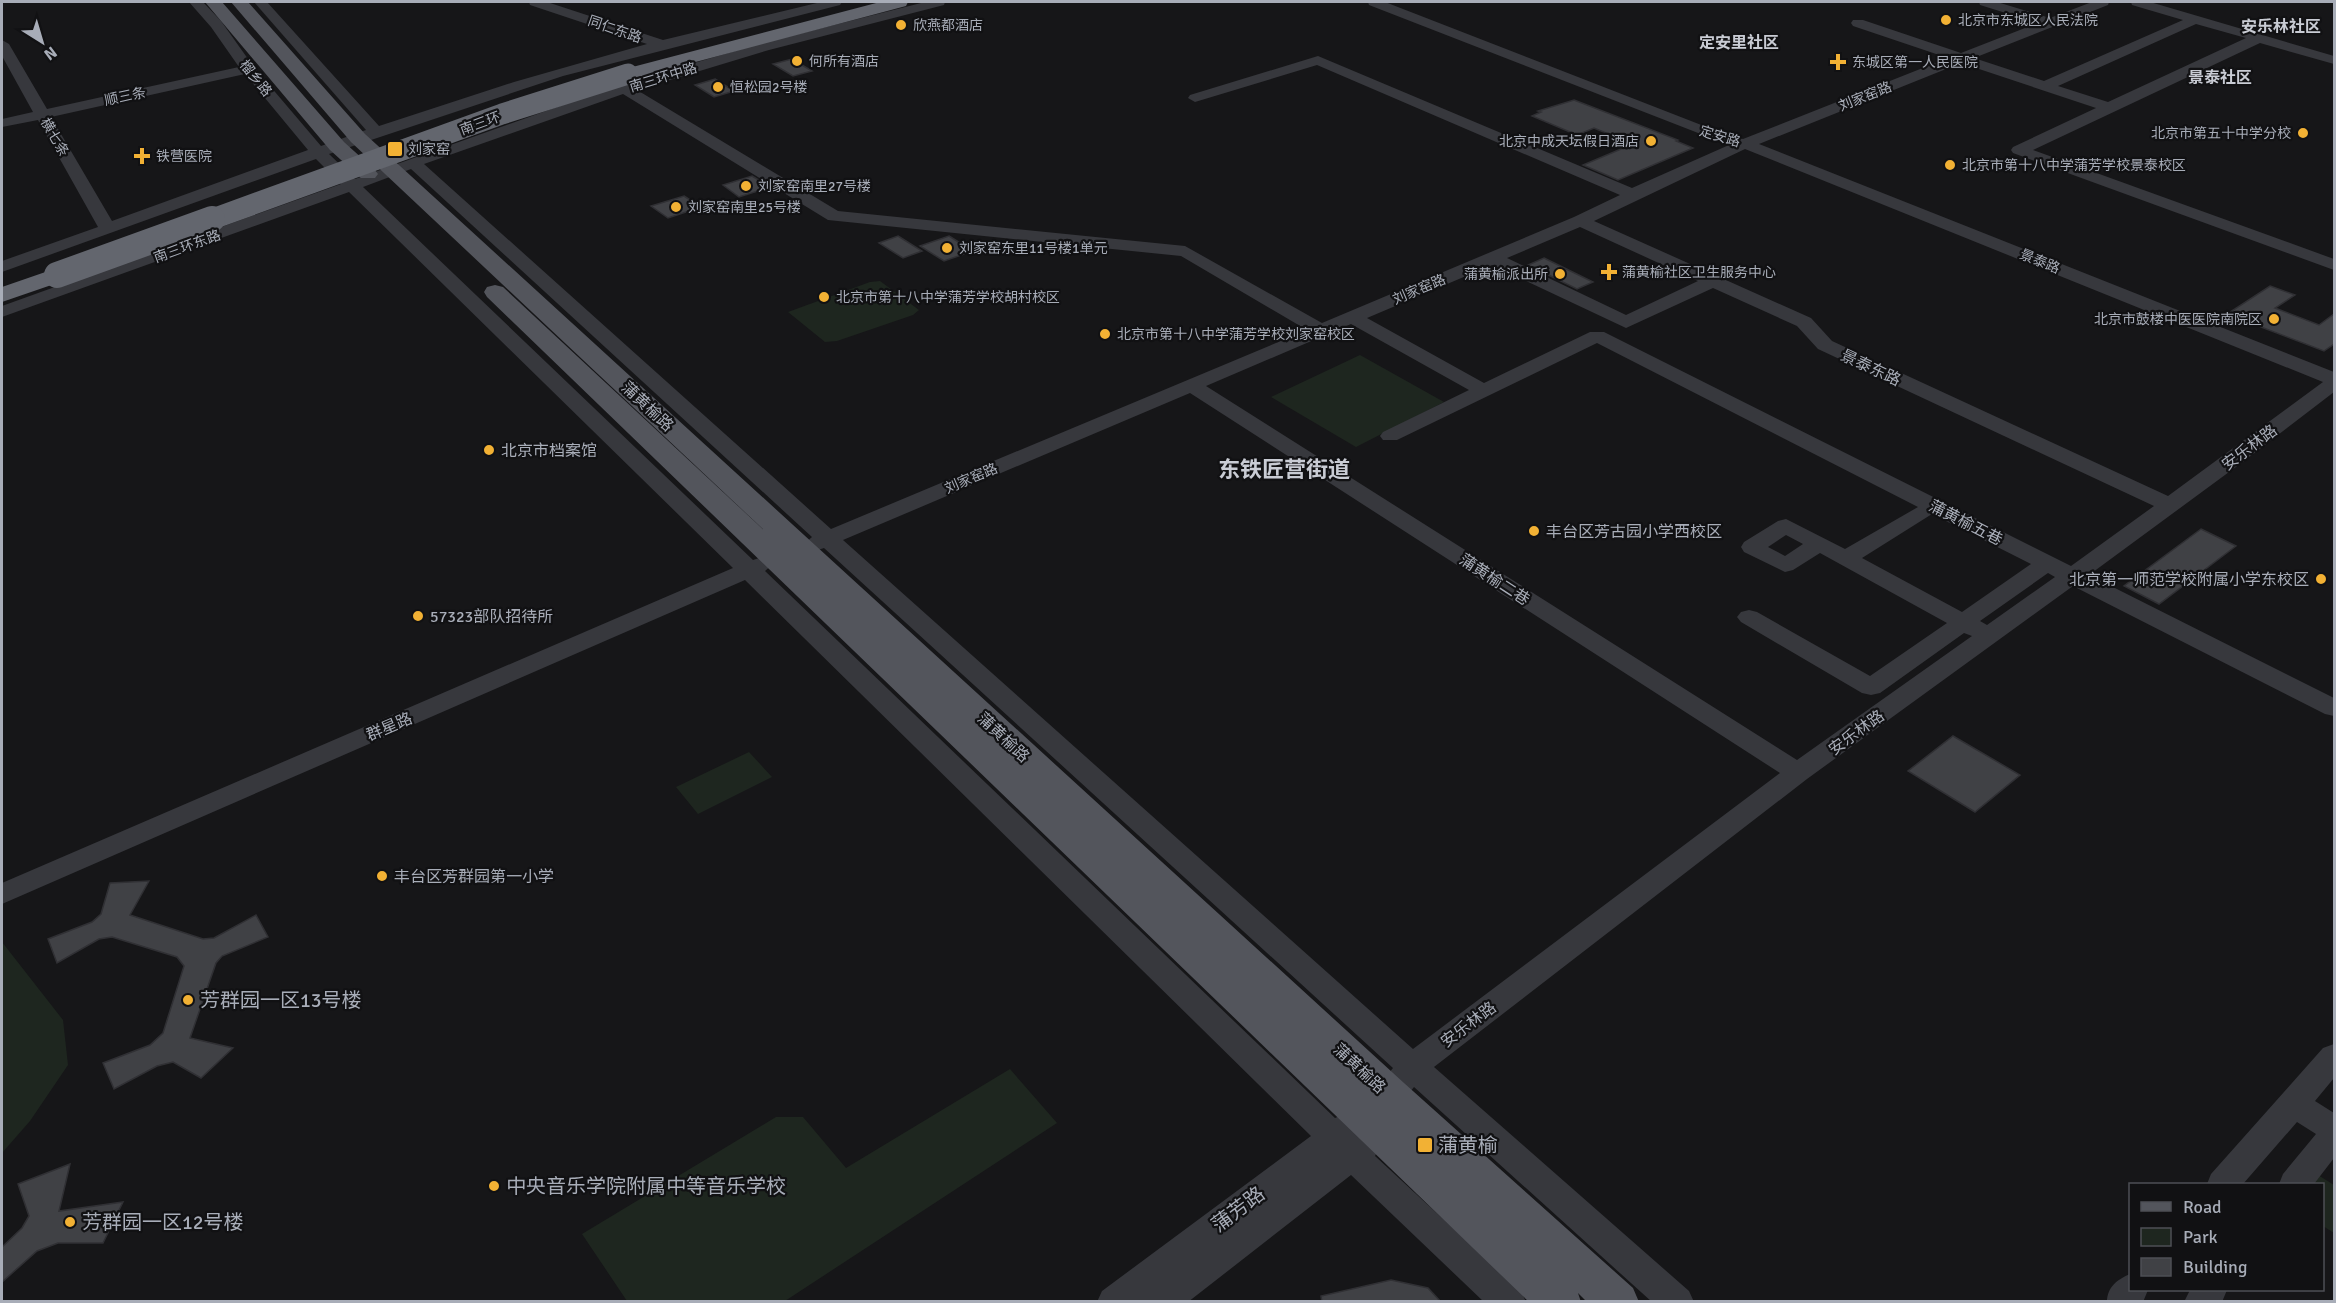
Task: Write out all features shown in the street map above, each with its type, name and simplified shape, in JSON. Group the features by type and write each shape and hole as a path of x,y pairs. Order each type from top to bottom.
{"highway":[{"name":"南三环","path":"2,284 52,271 502,114 866,2"},
{"name":"南三环","path":"770,30 899,2"},
{"path":"660,45 770,30"},
{"path":"664,76 770,30"},
{"name":"南三环","path":"3,307 52,271"}],"main road":[{"name":"榴乡路","path":"213,2 247,41 328,149"},
{"path":"239,2 320,92 367,135"},
{"path":"216,24 247,41"},
{"name":"蒲黄榆路","path":"367,135 383,174 789,554 1372,1117 1560,1302"},
{"name":"蒲黄榆路","path":"1372,1117 1618,1302"}],"street":[{"name":"榴乡路","path":"196,2 216,24 248,69 328,149"},
{"path":"260,2 367,135"},
{"name":"同仁东路","path":"535,2 660,45"},
{"name":"南三环中路","path":"328,149 519,85 660,45 834,2"},
{"name":"南三环中路","path":"383,174 474,140 623,77 664,76 939,2"},
{"name":"定安路","path":"1374,2 1723,139 1746,144"},
{"name":"定安路","path":"1394,2 1733,135 1746,144"},
{"path":"1984,2 2051,23"},
{"name":"刘家窑路","path":"789,554 1580,221 1632,194 1746,144 2103,2"},
{"path":"2137,2 2334,60"},
{"path":"2045,86 2196,20"},
{"path":"1858,23 2110,108"},
{"path":"2258,38 2019,150 2334,265"},
{"name":"横七条","path":"2,44 108,229"},
{"path":"1195,98 1318,60 1632,194"},
{"name":"顺三条","path":"2,123 248,69"},
{"path":"623,77 834,216 1185,251 1321,330"},
{"path":"422,116 474,140"},
{"name":"景泰路","path":"1746,144 2334,379"},
{"path":"2,267 328,149 383,174 589,337 789,554 1372,1117 1509,1302"},
{"name":"南三环东路","path":"3,307 383,174"},
{"path":"248,178 299,205"},
{"name":"景泰东路","path":"1580,221 1804,322 1825,345 2169,505"},
{"path":"1492,258 1626,322 1712,281"},
{"path":"1352,317 1484,391"},
{"name":"蒲黄榆五巷","path":"1484,391 1597,336 2334,708"},
{"name":"安乐林路","path":"1372,1117 1798,773 2334,383"},
{"name":"蒲黄榆二巷","path":"1191,385 1798,773"},
{"path":"1389,436 1484,391"},
{"path":"1846,558 1922,512"},
{"path":"1820,544 1989,636"},
{"name":"群星路","path":"2,894 789,554"},
{"path":"1749,617 1871,687 2042,567"},
{"path":"2225,1183 2334,1057"},
{"path":"2294,1104 2334,1129"},
{"path":"1372,1117 1677,1302"},
{"name":"蒲芳路","path":"1114,1302 1372,1117"},
{"name":"蒲芳路","path":"1160,1302 1372,1117"},
{"path":"2297,1183 2334,1135"}],"green space":[{"path":"880,281 919,310 913,315 837,341 825,342 788,312 870,282"},
{"path":"1360,355 1444,402 1356,447 1271,397"},
{"path":"749,752 772,777 698,814 676,787"},
{"path":"2,942 63,1020 68,1065 30,1121 2,1153"},
{"path":"1010,1069 1057,1123 785,1301 627,1301 582,1234 776,1117 803,1117 846,1168"},
{"path":"2318,1175 2334,1185 2334,1233 2324,1227 2324,1183 2309,1183"}],"building":[{"path":"792,59 812,71 793,76 773,64"},
{"name":"恒松园2号楼","path":"715,79 734,91 714,97 695,85"},
{"name":"北京中成天坛假日酒店","path":"1574,100 1678,140 1676,141 1693,148 1618,180 1583,165 1633,144 1594,128 1577,135 1532,116 1541,112 1538,111"},
{"name":"刘家窑南里27号楼","path":"752,176 770,187 739,197 723,185"},
{"name":"刘家窑南里25号楼","path":"684,196 701,207 668,218 651,206"},
{"path":"898,236 922,251 903,258 879,243"},
{"name":"刘家窑东里11号楼1单元","path":"949,236 973,251 944,261 920,246"},
{"name":"蒲黄榆派出所","path":"1544,258 1593,282 1577,289 1528,265"},
{"name":"北京市鼓楼中医医院南院区","path":"2270,286 2295,295 2275,308 2319,325 2334,314 2334,344 2324,351 2227,314"},
{"path":"2201,529 2236,546 2159,604 2124,586"},
{"path":"1953,736 2020,775 1975,812 1908,771"},
{"name":"芳群园一区13号楼","path":"149,881 130,915 203,939 214,938 256,915 268,937 222,956 216,963 190,1038 233,1048 201,1078 173,1062 157,1066 114,1089 103,1063 150,1045 163,1033 184,966 177,957 112,937 99,939 57,963 48,939 92,922 101,914 110,883"},
{"name":"芳群园一区12号楼","path":"70,1164 59,1211 123,1202 103,1243 58,1243 37,1251 2,1282 2,1247 22,1228 29,1216 18,1184"},
{"path":"1391,1280 1428,1288 1441,1302 1322,1302 1321,1296"}],"place":[{"name":"北京市东城区人民法院","path":"1946,20"},
{"name":"欣燕都酒店","path":"901,25"},
{"name":"何所有酒店","path":"797,61"},
{"name":"东城区第一人民医院","path":"1838,62"},
{"name":"恒松园2号楼","path":"718,87"},
{"name":"北京市第五十中学分校","path":"2303,133"},
{"name":"北京中成天坛假日酒店","path":"1651,141"},
{"name":"刘家窑","path":"395,149"},
{"name":"铁营医院","path":"142,156"},
{"name":"北京市第十八中学蒲芳学校景泰校区","path":"1950,165"},
{"name":"刘家窑南里27号楼","path":"746,186"},
{"name":"刘家窑南里25号楼","path":"676,207"},
{"name":"刘家窑东里11号楼1单元","path":"947,248"},
{"name":"蒲黄榆社区卫生服务中心","path":"1609,272"},
{"name":"蒲黄榆派出所","path":"1560,274"},
{"name":"北京市第十八中学蒲芳学校胡村校区","path":"824,297"},
{"name":"北京市鼓楼中医医院南院区","path":"2274,319"},
{"name":"北京市第十八中学蒲芳学校刘家窑校区","path":"1105,334"},
{"name":"北京市档案馆","path":"489,450"},
{"name":"丰台区芳古园小学西校区","path":"1534,531"},
{"name":"北京第一师范学校附属小学东校区","path":"2321,579"},
{"name":"57323部队招待所","path":"418,616"},
{"name":"丰台区芳群园第一小学","path":"382,876"},
{"name":"芳群园一区13号楼","path":"188,1000"},
{"name":"蒲黄榆","path":"1425,1145"},
{"name":"中央音乐学院附属中等音乐学校","path":"494,1186"},
{"name":"芳群园一区12号楼","path":"70,1222"}],"district":[{"name":"安乐林社区","path":"2281,26"},
{"name":"定安里社区","path":"1739,42"},
{"name":"景泰社区","path":"2220,77"},
{"name":"东铁匠营街道","path":"1284,469"}]}
